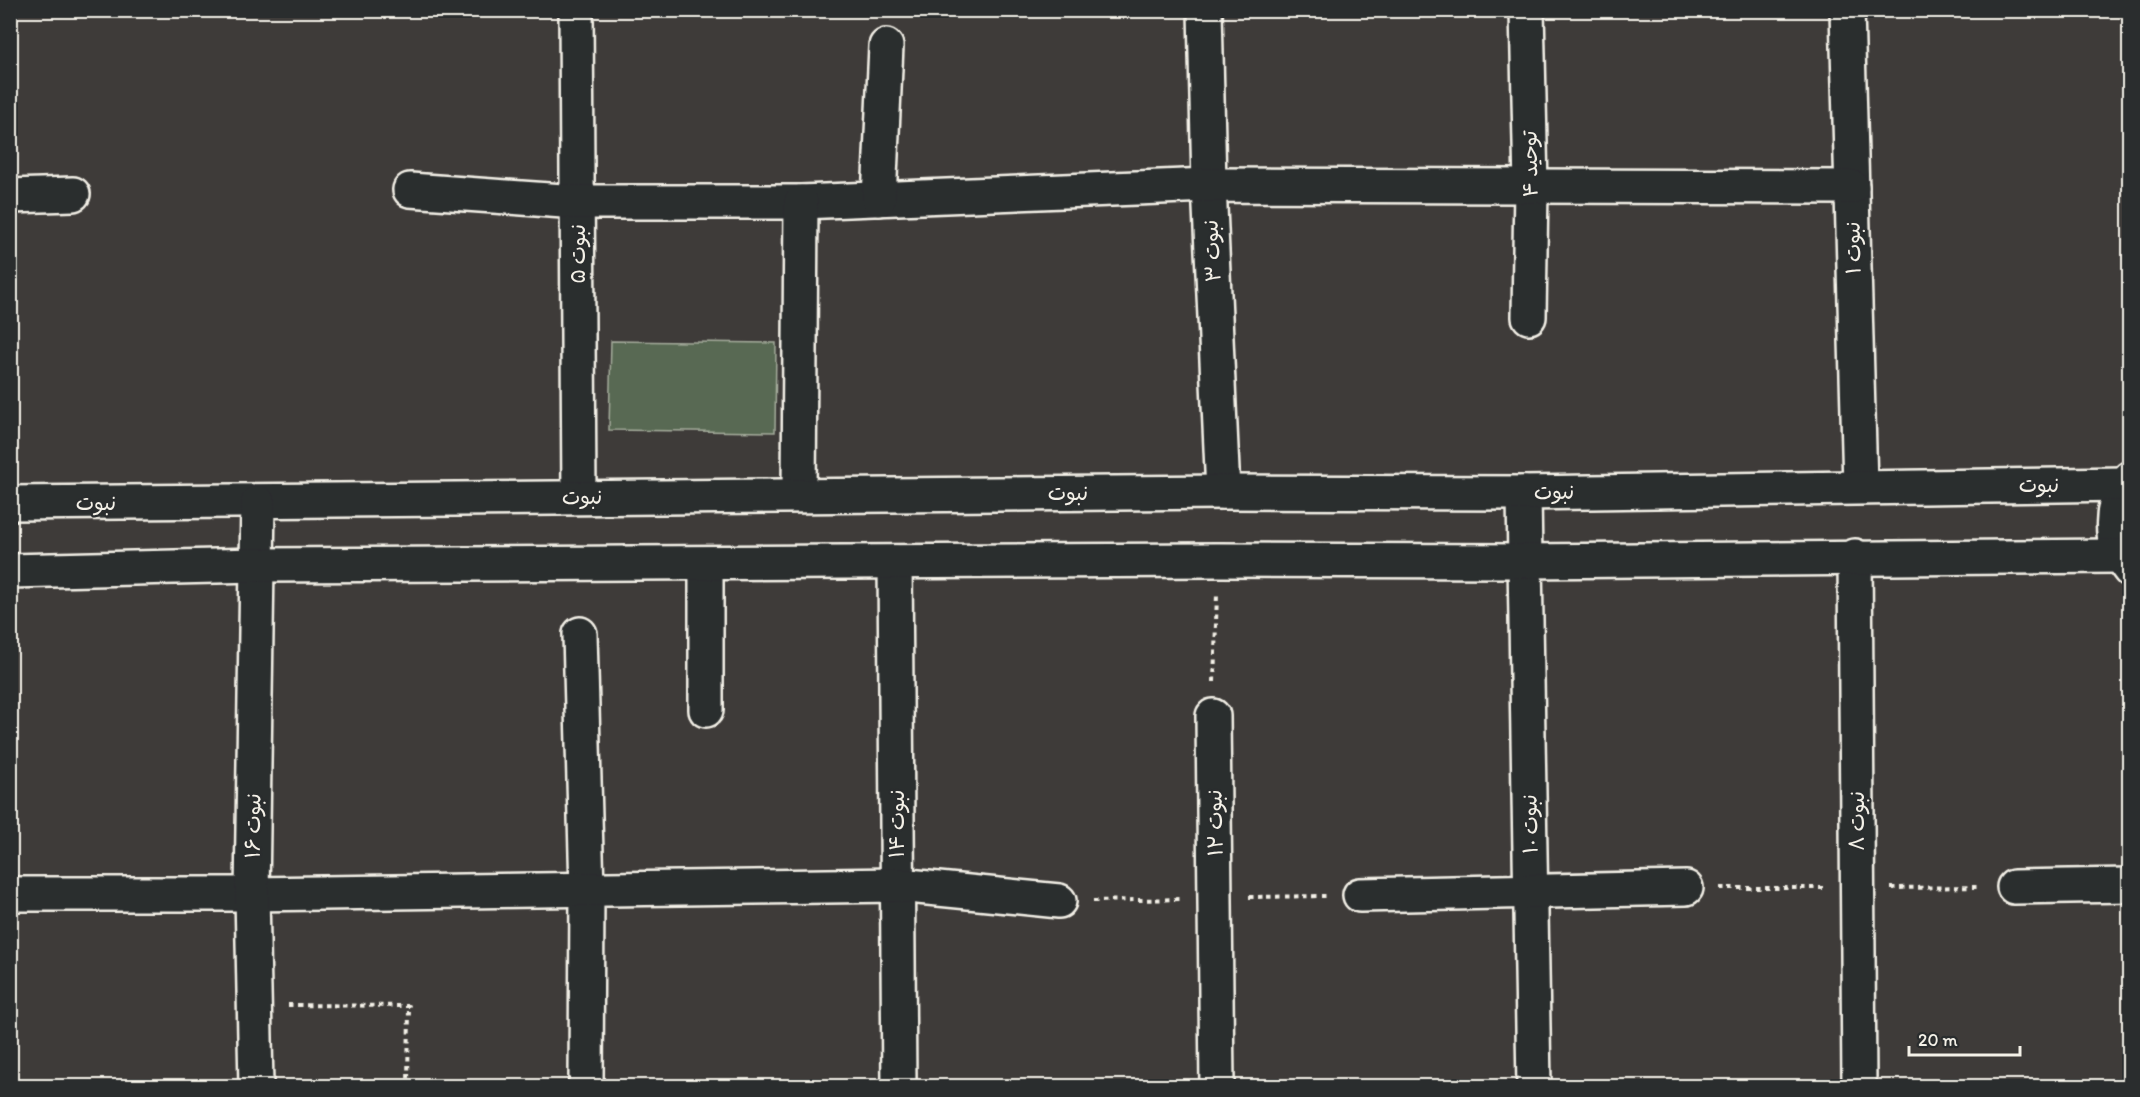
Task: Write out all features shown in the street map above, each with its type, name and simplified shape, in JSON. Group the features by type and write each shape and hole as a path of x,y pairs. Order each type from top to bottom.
{"street":[{"name":"نبوت ۵","path":"576,10 579,497"},
{"name":"نبوت ۳","path":"1205,10 1209,185 1223,492"},
{"name":"توحید ۴","path":"1527,10 1531,187 1529,317"},
{"name":"نبوت ۱","path":"1847,10 1860,486"},
{"path":"879,199 886,46"},
{"path":"410,190 577,202 801,202 1209,185 1852,187"},
{"path":"10,196 73,194"},
{"path":"799,495 801,202"},
{"path":"10,571 257,565 1218,560 1525,561 1855,556 2124,563 2112,524 2119,493 2127,481"},
{"name":"نبوت","path":"10,503 1223,492 1524,493 2127,481"},
{"name":"نبوت ۱۰","path":"1524,493 1534,1086"},
{"name":"نبوت ۱۶","path":"256,1086 252,894 258,502"},
{"name":"نبوت ۸","path":"1855,556 1859,1086"},
{"name":"نبوت ۱۴","path":"895,562 900,1086"},
{"path":"706,564 706,710"},
{"path":"580,634 587,890 586,1086"},
{"name":"نبوت ۱۲","path":"1214,716 1217,1086"},
{"path":"10,894 252,894 898,885 1059,902"},
{"path":"2014,887 2130,885"},
{"path":"1360,895 1686,888"}],"path":[{"path":"1214,716 1218,560"},
{"path":"254,1005 409,1006 408,1086"}],"green space":[{"path":"611,341 776,343 775,432 609,430"}]}
